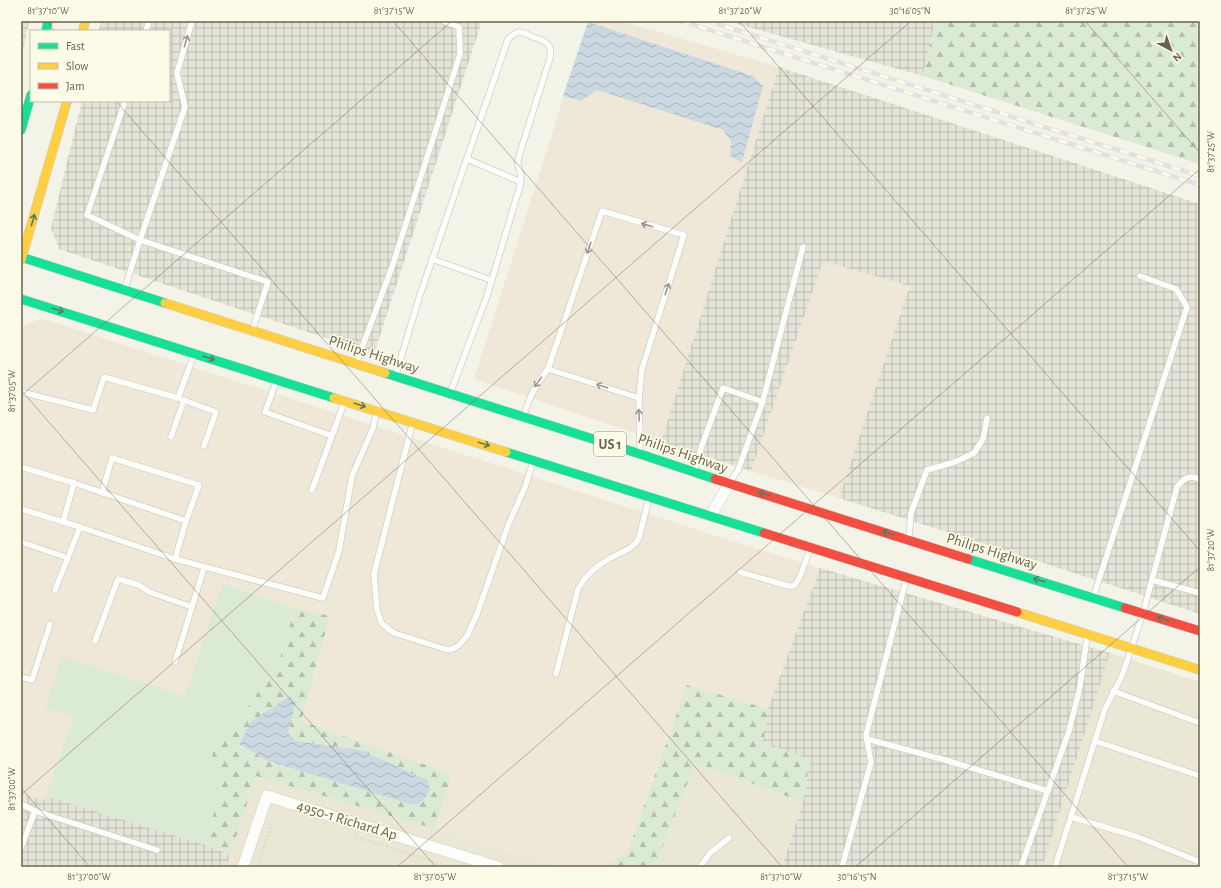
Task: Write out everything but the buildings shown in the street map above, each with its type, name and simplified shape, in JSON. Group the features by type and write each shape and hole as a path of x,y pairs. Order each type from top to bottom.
{"main road":[{"path":"21,130 30,99"},
{"path":"21,258 63,117 66,102"},
{"name":"Philips Highway","path":"21,258 523,416 729,484 1200,631"},
{"name":"US 1","path":"21,298 1200,670"}],"street":[{"path":"711,515 729,484"},
{"name":"4950-1 Richard Ap","path":"243,867 267,796 498,867"}],"lane":[{"path":"125,290 140,240 185,107 177,73 192,21"},
{"path":"356,363 392,267 460,54 459,27 443,21"},
{"path":"395,376 432,259 508,39 517,32 522,32 548,44 551,54 518,159 521,182 491,280 450,393"},
{"path":"125,102 87,215 140,240 268,282 252,330"},
{"path":"467,159 521,182"},
{"path":"523,416 536,385 548,369 602,211 684,236 642,369 639,398 640,454"},
{"path":"729,484 738,470 763,402 803,247"},
{"path":"432,259 491,280"},
{"path":"1093,597 1186,307 1176,289 1140,276"},
{"path":"171,437 194,353"},
{"path":"548,369 639,398"},
{"path":"21,392 93,410 104,377 181,399 216,412 204,446"},
{"path":"277,379 265,412 332,436"},
{"path":"695,472 701,448 723,388 763,402"},
{"path":"312,490 345,401"},
{"path":"21,510 80,527 204,568 323,598 339,551 352,476 373,428 377,411"},
{"path":"909,540 911,513 927,470 955,462 974,454 984,439 987,418"},
{"path":"413,422 374,574 377,610 382,624 388,630 397,634 448,650 453,649 463,642 477,614 509,523 525,487 533,460"},
{"path":"102,492 112,458 199,485 174,559"},
{"path":"21,468 74,483 186,521"},
{"path":"1055,867 1105,709 1122,676 1143,613 1177,487 1184,479 1190,477 1200,479"},
{"path":"63,522 74,483"},
{"path":"556,674 578,589 582,582 596,568 637,543 649,496"},
{"path":"55,590 80,527"},
{"path":"21,542 68,558"},
{"path":"740,572 788,586 794,586 800,577 810,547"},
{"path":"175,662 204,568"},
{"path":"842,867 871,762 866,735 906,578"},
{"path":"95,641 118,579 139,585 148,592 192,607"},
{"path":"1152,580 1200,593"},
{"path":"21,677 32,680 50,624"},
{"path":"1022,867 1069,731 1080,687 1088,634"},
{"path":"1113,691 1200,723"},
{"path":"867,739 945,760 1048,791"},
{"path":"1095,741 1200,776"},
{"path":"21,804 35,811 157,850"},
{"path":"21,848 35,811"},
{"path":"1071,817 1138,837 1200,862"},
{"path":"700,867 710,853 729,838"}],"path":[{"path":"258,867 273,819"},
{"path":"355,837 450,867"}],"shaded area":[{"path":"21,21 29,21 21,61"},
{"path":"101,21 482,21 374,354 59,249 51,228 82,102 170,102 170,30 99,30"},
{"path":"588,21 621,21 779,67 661,442 474,379"},
{"path":"727,21 935,21 923,76"},
{"path":"779,67 1200,204 1200,614 839,498 910,286 823,261 751,471 661,442"},
{"path":"823,261 911,286 839,498 751,471"},
{"path":"41,318 820,568 768,709 687,685 628,851 605,867 563,867 435,829 452,774 301,721 330,616 295,608 224,583 185,696 73,717 45,800 21,816 21,327"},
{"path":"820,568 1110,653 1042,867 782,867 803,802 810,760 763,742 768,709"},
{"path":"1110,653 1200,682 1200,867 1042,867"},
{"path":"695,763 803,802 782,867 655,867"},
{"path":"256,776 563,867 226,867"},
{"path":"27,796 44,800 46,796 206,845 230,855 226,867 21,867 21,816"}],"green space":[{"path":"935,21 1200,21 1200,164 923,76"},
{"path":"223,583 295,608 279,662 228,737 213,752 223,774 206,845 46,796 73,717 45,708 62,657 185,696"},
{"path":"295,608 330,616 301,721 452,774 435,829 256,776 230,855 206,845 223,774 211,767 213,752 228,736 279,662","holes":["296,703 288,733 296,741 360,750 413,805 268,761 239,744"]},
{"path":"687,685 768,709 763,742 810,760 803,802 695,763 655,867 605,867 628,851"}],"water":[{"path":"588,22 753,76 763,86 742,162 730,156 731,141 723,130 597,90 581,101 563,96"},
{"path":"290,696 296,702 288,733 296,741 360,750 427,780 430,789 424,800 413,805 268,761 239,744 252,721"}],"railway":[{"path":"681,21 1200,185"},
{"path":"708,21 1200,176"}],"traffic: fast":[{"path":"46,30 48,21"},
{"path":"21,130 30,98"},
{"path":"21,257 165,303"},
{"path":"21,299 334,398"},
{"path":"385,373 715,479"},
{"path":"506,452 764,533"},
{"path":"968,559 1125,608"}],"traffic: slow":[{"path":"83,30 85,21"},
{"path":"21,260 67,102"},
{"path":"165,303 385,373"},
{"path":"334,398 506,452"},
{"path":"1017,612 1200,670"}],"traffic: jam":[{"path":"715,479 968,559"},
{"path":"764,533 1017,612"},
{"path":"1125,608 1200,631"}]}
